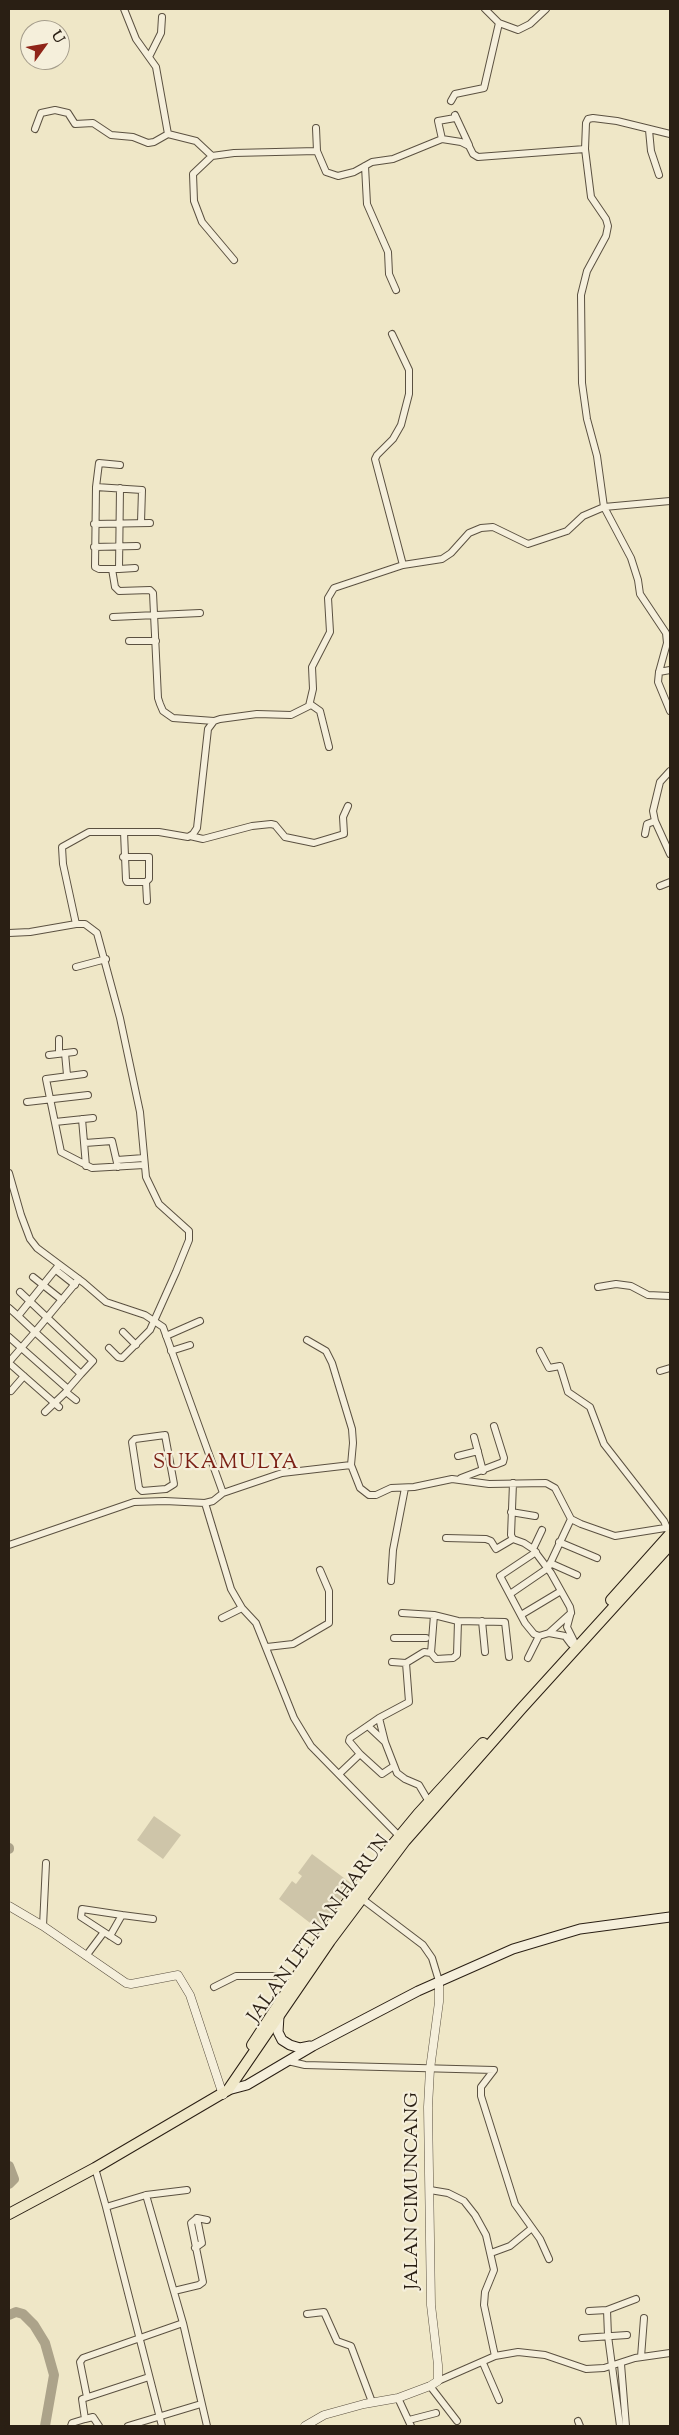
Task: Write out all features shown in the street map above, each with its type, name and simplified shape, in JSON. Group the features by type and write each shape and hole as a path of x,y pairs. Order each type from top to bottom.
{"main road":[{"path":"403,1839 428,1802 519,1706 669,1530"},
{"name":"JALAN LETNAN HARUN","path":"245,2063 251,2058 279,2016 362,1883 519,1706 670,1545"},
{"name":"JALAN LETNAN HARUN","path":"245,2063 246,2055 296,1976 361,1898 403,1839"},
{"path":"9,2214 95,2168 225,2092 247,2086 313,2046 439,1981 513,1949 552,1936 588,1927 670,1917"},
{"path":"279,2016 278,2032 282,2040 300,2048 313,2046"},
{"path":"225,2092 245,2063"}],"street":[{"path":"124,9 134,35 150,55 156,67 168,134"},
{"path":"485,9 499,22 518,30 530,24 546,9"},
{"path":"150,55 161,33 162,17"},
{"path":"451,101 455,94 484,88 499,22"},
{"path":"35,129 41,113 55,110 66,112 75,124 93,123 111,135 131,136 148,143 154,142 168,134 196,141 212,156"},
{"path":"442,139 438,122 455,116 473,154 478,157 585,149"},
{"path":"670,134 617,120 590,118 586,124 585,149 591,197 608,226 606,236 587,271 580,302 584,401 587,423 597,456 604,506 631,558 640,594 666,633 666,651 658,672 660,687 670,710"},
{"path":"316,128 312,151 325,170 334,176 345,175 372,162 393,159 442,139 450,139 469,146"},
{"path":"649,130 651,151 659,176"},
{"path":"234,260 202,222 193,197 192,174 212,156 234,152 312,151"},
{"path":"365,166 367,204 388,252 390,277 396,290"},
{"path":"392,334 409,370 410,388 401,425 394,439 375,459 403,565"},
{"path":"120,465 98,464 94,524 96,568 135,568"},
{"path":"96,488 140,489 143,491 141,522"},
{"path":"118,488 116,523 119,546 116,590 152,592 158,698 163,711 173,718 214,721 254,714 291,715 307,709 310,704 312,667 330,632 328,598 330,592 344,583 403,565 442,559 452,553 469,533 481,528 493,527 528,544 567,531 583,516 604,506 670,501"},
{"path":"94,524 150,522"},
{"path":"94,547 137,546"},
{"path":"113,617 200,613"},
{"path":"130,641 156,641"},
{"path":"658,672 670,670"},
{"path":"310,704 320,711 330,747"},
{"path":"190,836 197,828 207,733 214,721"},
{"path":"670,771 659,784 653,808 655,820 670,854"},
{"path":"76,924 63,864 62,847 89,832 159,832 203,839 252,826 271,824 276,825 285,837 314,843 344,834 343,817 348,806"},
{"path":"645,834 647,824 655,820"},
{"path":"124,832 123,857 126,881 146,882"},
{"path":"123,857 149,857 149,878 146,882 147,901"},
{"path":"660,886 670,882"},
{"path":"9,933 30,932 76,924 85,924 97,933 106,959 140,1112 146,1178 159,1204 190,1233 156,1321 136,1345 120,1358 109,1348"},
{"path":"76,967 106,959"},
{"path":"59,1039 67,1075"},
{"path":"49,1055 74,1052"},
{"path":"84,1074 46,1078 59,1150 92,1168 117,1163 144,1161"},
{"path":"27,1102 88,1095"},
{"path":"55,1122 93,1118"},
{"path":"82,1119 86,1166"},
{"path":"85,1143 112,1141 117,1163"},
{"path":"9,1173 32,1243 58,1268 106,1302 145,1315 163,1327 223,1493"},
{"path":"18,1316 42,1284 58,1268"},
{"path":"33,1277 62,1300"},
{"path":"56,1405 9,1362 77,1282"},
{"path":"598,1287 616,1284 631,1286 648,1295 670,1296"},
{"path":"20,1292 92,1359 92,1362 56,1405 45,1412"},
{"path":"9,1308 82,1374"},
{"path":"166,1336 200,1321"},
{"path":"123,1332 136,1345"},
{"path":"9,1337 76,1400"},
{"path":"307,1340 326,1351 332,1363 352,1429 351,1466 360,1488 366,1494 376,1495 391,1488 405,1488 460,1479 503,1462 504,1458 494,1426"},
{"path":"172,1351 190,1345"},
{"path":"460,1479 489,1484 546,1483 553,1486 571,1519 615,1536 669,1530 604,1444 590,1406 568,1392 560,1366 549,1368 540,1352"},
{"path":"660,1371 670,1368"},
{"path":"11,1391 24,1376"},
{"path":"164,1501 166,1489 174,1484 166,1436 134,1440 132,1442 140,1489 144,1491 166,1489"},
{"path":"474,1437 483,1471"},
{"path":"458,1456 478,1451"},
{"path":"9,1545 134,1502 205,1503 213,1501 223,1493 282,1473 351,1466"},
{"path":"512,1539 513,1484"},
{"path":"391,1581 392,1550 405,1488"},
{"path":"205,1503 225,1572 242,1608 256,1623 290,1711 311,1746 403,1839"},
{"path":"511,1512 534,1516"},
{"path":"550,1568 559,1542 571,1519"},
{"path":"539,1636 532,1632 521,1615 501,1580 501,1575 535,1551 542,1530"},
{"path":"446,1538 491,1540 496,1549 512,1539"},
{"path":"512,1539 524,1543 535,1551 550,1568 571,1612 567,1627 573,1642"},
{"path":"559,1542 597,1558"},
{"path":"510,1594 550,1568 558,1567 577,1574"},
{"path":"266,1647 293,1644 329,1623 330,1594 320,1570"},
{"path":"521,1615 561,1592"},
{"path":"222,1618 242,1608"},
{"path":"528,1658 539,1636 548,1633 571,1612"},
{"path":"402,1613 434,1615 458,1621 506,1623 509,1658"},
{"path":"428,1653 434,1615"},
{"path":"428,1653 436,1659 453,1658 457,1655 458,1621"},
{"path":"482,1621 485,1652"},
{"path":"548,1633 565,1636 573,1642"},
{"path":"394,1638 429,1638"},
{"path":"392,1662 406,1663 428,1653"},
{"path":"394,1766 382,1774 360,1754 349,1740 379,1718 410,1702 406,1663"},
{"path":"379,1718 394,1766 402,1778 419,1785 428,1802"},
{"path":"368,1726 385,1742"},
{"path":"339,1774 360,1754"},
{"path":"43,1926 46,1863"},
{"path":"361,1898 423,1945 432,1958 439,1981"},
{"path":"9,1906 43,1926 129,1984 176,1975 180,1976 190,1995 225,2092"},
{"path":"118,1941 81,1917 82,1909 153,1919"},
{"path":"91,1923 96,1910"},
{"path":"110,1936 122,1915"},
{"path":"86,1956 104,1932"},
{"path":"214,1987 236,1976 296,1976"},
{"name":"JALAN CIMUNCANG","path":"438,2381 431,2305 428,2107 430,2069 439,2002 439,1981"},
{"path":"288,2062 305,2065 494,2070 481,2087 481,2096 515,2204 545,2248 548,2259"},
{"path":"95,2168 162,2426"},
{"path":"106,2207 146,2196 187,2190"},
{"path":"430,2190 453,2195 469,2206 483,2228 494,2273 485,2292 484,2305 495,2356"},
{"path":"146,2196 183,2323 206,2426"},
{"path":"174,2291 200,2285 203,2282 195,2248 202,2243 197,2218 207,2220"},
{"path":"490,2253 510,2246 532,2228"},
{"path":"589,2311 607,2310 636,2299"},
{"path":"607,2310 608,2336 623,2425"},
{"path":"307,2314 324,2312 337,2341 351,2346 372,2402"},
{"path":"641,2357 644,2318"},
{"path":"87,2397 81,2360 140,2337 183,2323"},
{"path":"582,2338 627,2335"},
{"path":"305,2426 324,2415 372,2402 398,2398 421,2390 495,2356 518,2352 536,2353 578,2368 604,2368 641,2357 670,2353"},
{"path":"483,2363 499,2400"},
{"path":"620,2400 621,2364"},
{"path":"84,2419 81,2401 87,2397 149,2377"},
{"path":"430,2386 457,2421"},
{"path":"398,2398 410,2423 436,2413"},
{"path":"128,2426 201,2404"},
{"path":"71,2426 72,2423 94,2418 99,2426"}],"shaded area":[{"path":"154,1816 181,1835 163,1859 137,1840"},
{"path":"312,1854 352,1884 318,1929 279,1899 292,1881 296,1884 302,1876 298,1873"}],"waterway":[{"path":"9,2166 14,2179 9,2184"},
{"path":"9,2315 16,2312 23,2314 34,2325 45,2343 54,2375 45,2426"}],"district":[{"name":"SUKAMULYA","path":"226,1464"}]}
